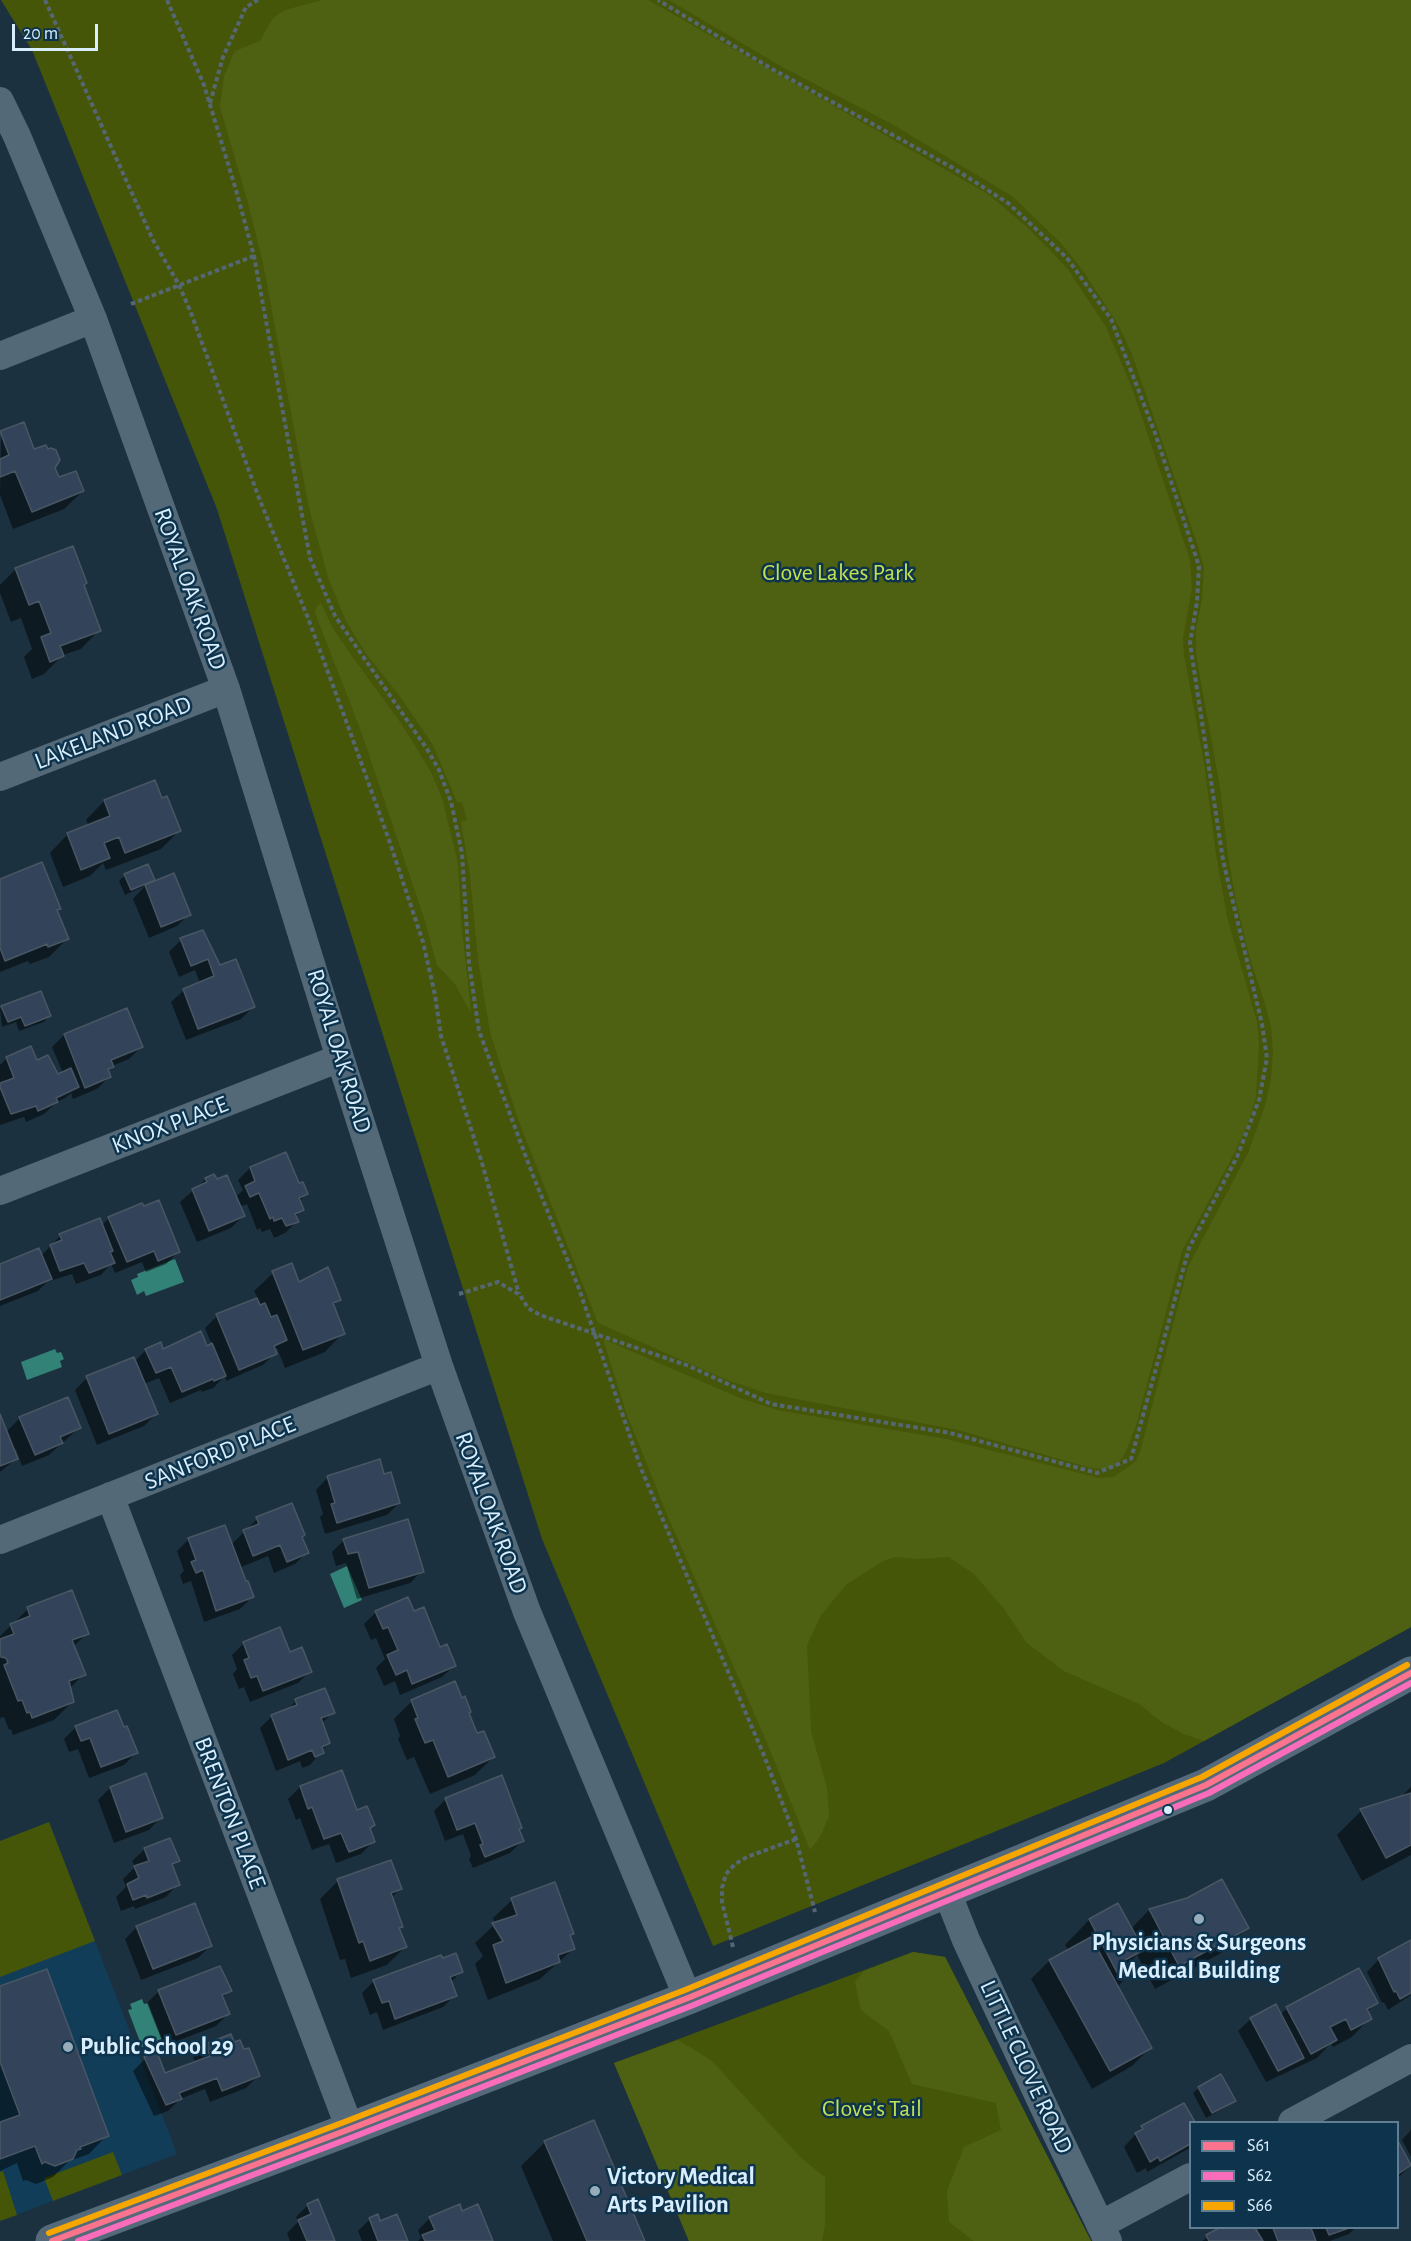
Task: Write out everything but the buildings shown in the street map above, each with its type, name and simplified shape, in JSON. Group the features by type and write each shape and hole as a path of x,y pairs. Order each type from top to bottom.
{"main road":[{"path":"52,2241 688,1998 1206,1785 1411,1673"}],"street":[{"name":"ROYAL OAK ROAD","path":"0,101 17,136 93,320 226,688 340,1058 439,1366 527,1612 688,1998"},
{"path":"0,356 93,320"},
{"name":"LAKELAND ROAD","path":"0,777 226,688"},
{"name":"KNOX PLACE","path":"0,1191 340,1058"},
{"name":"SANFORD PLACE","path":"0,1540 439,1366"},
{"name":"BRENTON PLACE","path":"110,1496 350,2129"},
{"name":"LITTLE CLOVE ROAD","path":"947,1892 971,1950 1104,2233"},
{"path":"1294,2121 1411,2058"},
{"path":"1104,2233 1189,2178"}],"path":[{"path":"45,0 153,240 179,285 259,498 308,618 389,840 423,942 435,995 441,1036 482,1163 520,1295 528,1308 540,1315 689,1366 771,1404 950,1434 1097,1473 1131,1459 1189,1248 1237,1157 1259,1100 1267,1058 1262,1024 1223,860 1190,643 1197,602 1199,566 1155,433 1110,319 1066,258 1008,202 953,168 772,69 658,0"},
{"path":"168,0 204,86 254,256 310,558 335,616 427,749 439,770 451,802 462,853 469,963 479,1031 532,1173 579,1286 642,1471 763,1753 796,1839 816,1913"},
{"path":"210,105 223,57 246,7 258,0"},
{"path":"131,304 254,256"},
{"path":"459,1294 498,1282 520,1295"},
{"path":"733,1947 722,1902 722,1888 726,1874 735,1864 747,1857 796,1839"}],"shaded area":[{"path":"175,1259 184,1282 146,1296 144,1291 137,1295 131,1280 138,1277 137,1274"},
{"path":"55,1349 57,1353 61,1352 64,1359 60,1361 62,1367 27,1380 21,1362"},
{"path":"347,1566 362,1600 344,1608 330,1574"},
{"name":"Public School 29","path":"49,1822 177,2154 0,2221 0,1841"},
{"path":"142,1999 144,2004 148,2003 162,2039 142,2047 128,2010 132,2009 130,2004"}],"green space":[{"name":"Clove Lakes Park","path":"1,0 1411,0 1411,1627 1164,1763 713,1946 542,1539 217,509 32,50"},
{"path":"322,0 648,0 988,194 1027,227 1069,271 1106,327 1132,388 1190,560 1192,588 1183,638 1184,655 1204,763 1227,917 1257,1022 1259,1044 1256,1097 1248,1123 1182,1251 1136,1426 1124,1456 1116,1466 1103,1469 1091,1468 958,1430 766,1393 727,1380 598,1323 518,1119 490,1032 478,959 470,876 461,822 467,820 462,802 457,802 433,745 399,695 367,655 346,621 329,580 309,508 263,263 220,107 224,76 235,51 260,41 273,18 285,10"},
{"path":"669,0 1411,0 1411,1627 1204,1741 1163,1723 1139,1704 1064,1671 1027,1643 1004,1609 974,1574 949,1557 919,1559 896,1557 883,1561 846,1585 821,1615 807,1645 811,1731 827,1788 829,1816 820,1837 810,1850 768,1745 666,1512 626,1412 603,1339 740,1398 777,1410 946,1439 1099,1478 1114,1477 1136,1461 1141,1449 1188,1267 1248,1153 1265,1106 1271,1079 1273,1052 1271,1027 1249,955 1236,901 1220,787 1196,655 1196,629 1202,600 1204,568 1132,354 1120,328 1084,272 1062,244 1012,196 892,124 784,68"},
{"path":"321,603 332,627 414,744 432,774 442,798 458,863 471,1013 455,984 437,965 425,921 361,731 315,613 316,607"},
{"path":"49,1822 95,1941 0,1977 0,1841"},
{"name":"Clove's Tail","path":"913,1952 945,1957 1091,2241 689,2241 614,2063"},
{"path":"913,1952 945,1957 1091,2241 974,2241 949,2222 947,2191 964,2147 1001,2130 996,2103 912,2084 889,2031 861,2010 855,1982 864,1971"},
{"path":"678,2040 711,2060 801,2158 825,2177 825,2225 822,2241 689,2241 614,2063"},
{"path":"113,2152 122,2175 53,2201 44,2178"},
{"path":"3,2171 17,2215 0,2221 0,2172"}],"transit line":[{"name":"S66","path":"49,2233 685,1990 1202,1777 1407,1665"},
{"name":"S61","path":"52,2241 688,1998 1206,1785 1411,1673"},
{"name":"S62","path":"78,2241 691,2006 1209,1793 1411,1683"}],"place":[{"name":"Physicians & Surgeons Medical Building","path":"1199,1919"},
{"name":"Public School 29","path":"68,2047"},
{"name":"Victory Medical Arts Pavilion","path":"595,2191"}]}
